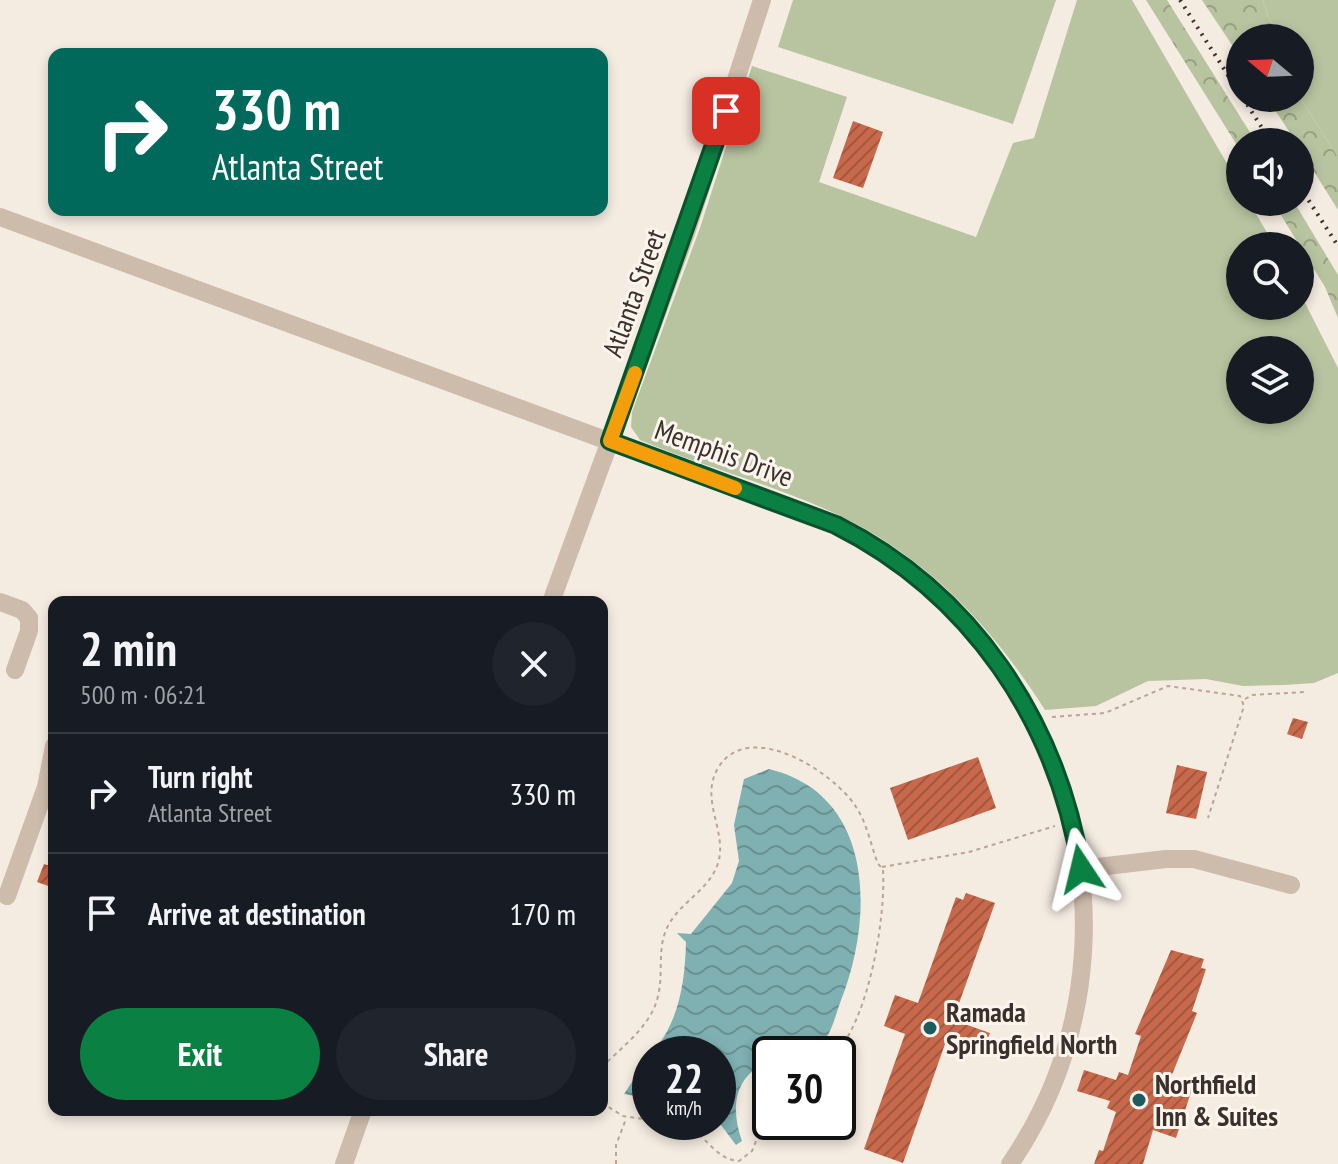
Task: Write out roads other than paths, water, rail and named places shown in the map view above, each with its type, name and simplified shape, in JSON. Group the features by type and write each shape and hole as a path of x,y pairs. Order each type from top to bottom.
{"street":[{"name":"Atlanta Street","path":"553,596 685,236 762,0"},
{"name":"Memphis Drive","path":"0,217 836,525 894,561 954,610 992,653 1032,716 1061,783 1081,869 1084,943 1070,1031 1041,1109 1010,1164"},
{"path":"0,602 22,610 29,618 15,670"},
{"path":"7,896 48,777"},
{"path":"1081,869 1194,859 1223,864 1291,885"},
{"path":"344,1164 361,1116"}],"water":[{"path":"769,769 804,783 830,805 847,832 857,864 861,899 851,970 827,1036 752,1036 752,1072 742,1084 736,1105 736,1036 664,1036 679,1002 684,972 686,942 677,933 691,934 732,883 739,861 734,825 744,779"},
{"path":"632,1082 632,1096 624,1094"},
{"path":"736,1116 742,1141 736,1145 732,1140 736,1140"}],"railway":[{"path":"1180,0 1226,72"},
{"path":"1252,112 1262,128"},
{"path":"1314,209 1338,246"}],"place":[{"name":"Ramada Springfield North","path":"930,1028"},
{"name":"Northfield Inn & Suites","path":"1139,1100"}]}
